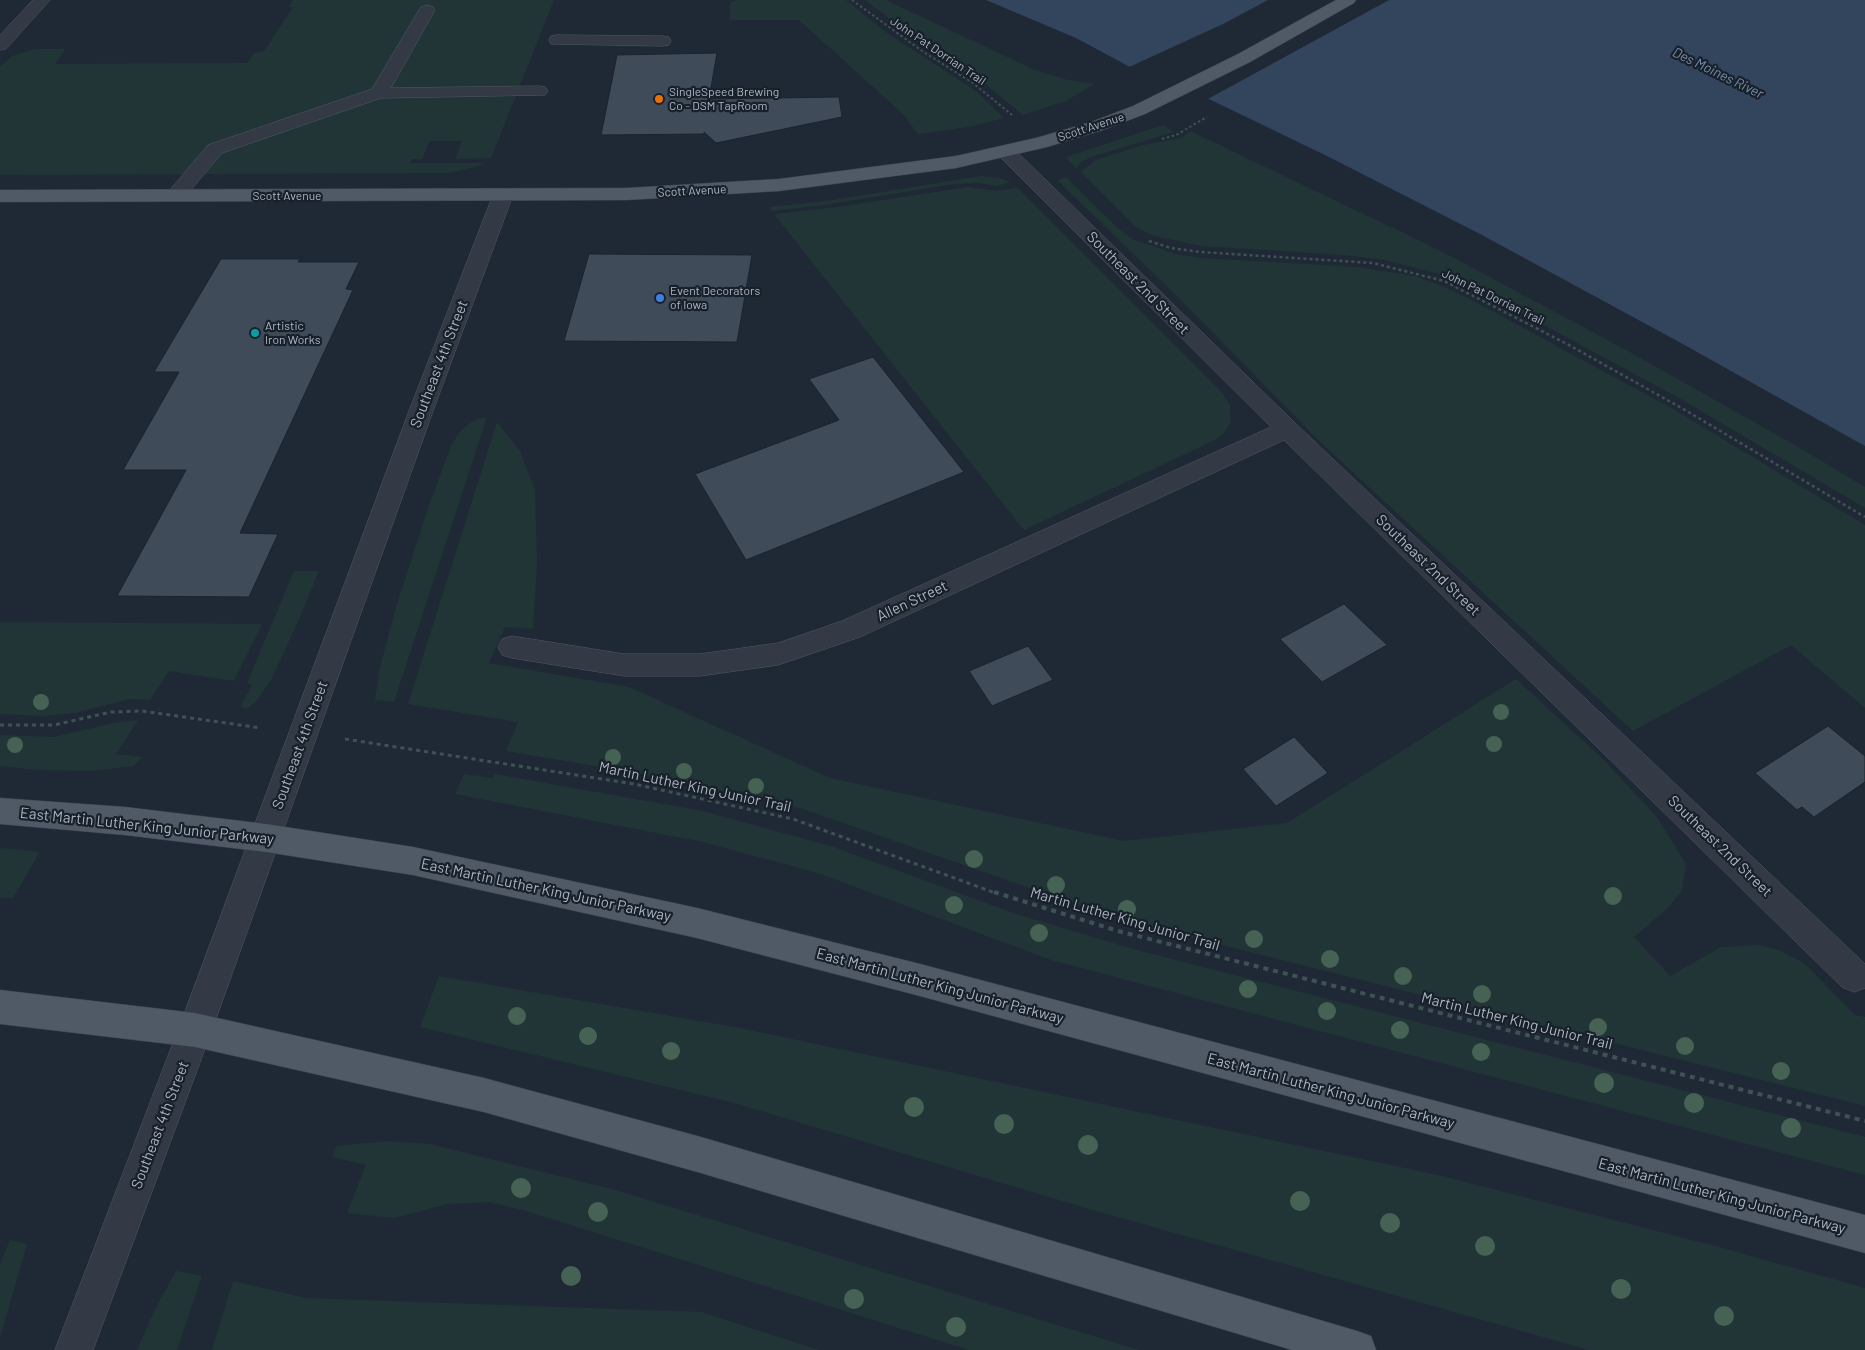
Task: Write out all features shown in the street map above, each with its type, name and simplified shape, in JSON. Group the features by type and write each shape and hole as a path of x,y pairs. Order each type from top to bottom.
{"main road":[{"name":"Scott Avenue","path":"0,196 634,194 770,186 895,171 1006,152 1097,126 1139,110 1244,58 1348,0"},
{"name":"East Martin Luther King Junior Parkway","path":"0,811 125,821 266,838 412,861 697,923 920,980 1865,1234"},
{"path":"0,1007 195,1030 484,1095 700,1155 1357,1350"}],"street":[{"path":"0,45 42,0"},
{"path":"379,93 427,10"},
{"path":"557,40 663,41"},
{"path":"176,195 216,149 379,93 540,90"},
{"name":"Southeast 2nd Street","path":"1006,152 1287,429 1854,976"},
{"name":"Southeast 4th Street","path":"74,1350 266,838 421,411 504,195"},
{"name":"Allen Street","path":"512,647 624,665 700,665 778,654 851,629 1287,429"}],"path":[{"name":"John Pat Dorrian Trail","path":"852,0 922,51 973,84 1014,117"},
{"path":"1187,130 1201,120"},
{"name":"John Pat Dorrian Trail","path":"1142,237 1171,248 1200,252 1373,263 1444,281 1569,345 1685,410 1865,517"},
{"path":"0,725 54,725 111,712 142,711 232,724"},
{"name":"Martin Luther King Junior Trail","path":"380,743 634,784 784,817 856,841 1007,897 1118,931 1865,1121"}],"shaded area":[{"path":"293,0 554,0 491,158 455,159 462,141 430,141 422,159 412,159 411,163 484,163 475,167 449,173 0,175 0,67 12,56 35,49 65,49 55,64 247,63 254,53 264,51 293,7 289,7"},
{"path":"737,0 846,0 887,33 976,91 1004,118 969,127 918,134 903,114 799,20 730,20 730,3"},
{"path":"865,0 886,0 1035,70 1068,80 1095,84 1066,101 1023,115 986,85 945,60"},
{"path":"1163,125 1174,132 1091,157 1081,162 1076,169 1066,157"},
{"path":"1190,131 1441,251 1628,351 1865,487 1865,508 1681,399 1479,290 1447,276 1384,260 1345,255 1201,246 1154,236 1136,227 1081,172 1096,160 1143,145 1181,138"},
{"path":"981,176 999,178 1011,182 995,186 979,183 954,184 818,206 771,211 769,207 833,200"},
{"path":"1066,177 1120,230 1132,239 1175,254 1201,258 1358,267 1415,276 1437,284 1470,299 1673,409 1865,525 1865,708 1791,645 1633,731 1318,440 1182,301 1057,180"},
{"path":"968,187 996,191 1018,188 1222,392 1230,406 1231,422 1224,433 1215,440 1024,530 774,214 838,207"},
{"path":"487,417 394,702 375,700 380,667 396,607 427,511 451,446 458,434 466,426 477,419"},
{"path":"497,422 520,451 535,490 537,563 533,629 505,627 489,663 629,687 830,778 1124,841 1287,823 1516,679 1603,759 1657,817 1686,864 1682,890 1669,907 1634,937 1670,976 1721,947 1758,945 1779,950 1804,963 1855,1015 1865,1017 1865,1106 1122,920 797,807 653,776 506,751 518,722 408,704"},
{"path":"294,571 319,571 271,680 258,699 247,709 240,707 252,685 247,683"},
{"path":"0,622 262,624 234,681 169,671 150,700 130,699 75,713 44,716 0,714"},
{"path":"138,720 116,754 142,757 134,766 94,771 37,770 0,766 0,735 54,737 114,723"},
{"path":"464,774 493,778 495,774 703,811 831,846 1016,914 1133,949 1865,1137 1865,1175 1051,960 818,873 703,842 455,794"},
{"path":"0,848 40,852 13,898 0,898"},
{"path":"439,976 740,1028 1438,1175 1719,1247 1865,1288 1865,1350 1589,1350 1086,1208 734,1103 420,1027"},
{"path":"387,1141 430,1144 612,1189 1139,1350 969,1350 523,1210 489,1202 448,1204 394,1218 347,1213 366,1165 332,1157 337,1146"},
{"path":"10,1240 27,1244 0,1338 0,1264"},
{"path":"176,1271 202,1276 177,1350 137,1350 154,1311"},
{"path":"233,1281 306,1298 701,1312 819,1350 212,1350"}],"water":[{"name":"Des Moines River","path":"986,0 1865,0 1865,446 1480,234 1329,157 1209,99 1130,67 1076,38"}],"pier":[{"path":"1268,0 1389,0 1206,100 1127,68 1223,24"}],"building":[{"name":"SingleSpeed Brewing Co - DSM TapRoom","path":"717,53 709,99 839,97 842,117 716,143 704,132 704,134 601,135 617,55"},
{"name":"Event Decorators of Iowa","path":"589,254 752,255 737,342 564,341"},
{"name":"Artistic Iron Works","path":"221,259 300,259 298,262 359,262 346,289 353,290 240,533 278,534 249,597 117,596 186,470 123,470 179,372 154,372"},
{"path":"873,357 964,472 746,560 695,474 839,420 809,379"},
{"path":"1344,604 1387,645 1322,682 1280,639"},
{"path":"1028,646 1053,680 992,706 969,671"},
{"path":"1828,726 1865,756 1865,782 1814,817 1802,807 1797,810 1755,773"},
{"path":"1294,737 1328,773 1276,806 1243,769"}],"place":[{"name":"SingleSpeed Brewing Co - DSM TapRoom","path":"659,99"},
{"name":"Event Decorators of Iowa","path":"660,298"},
{"name":"Artistic Iron Works","path":"255,333"}]}
